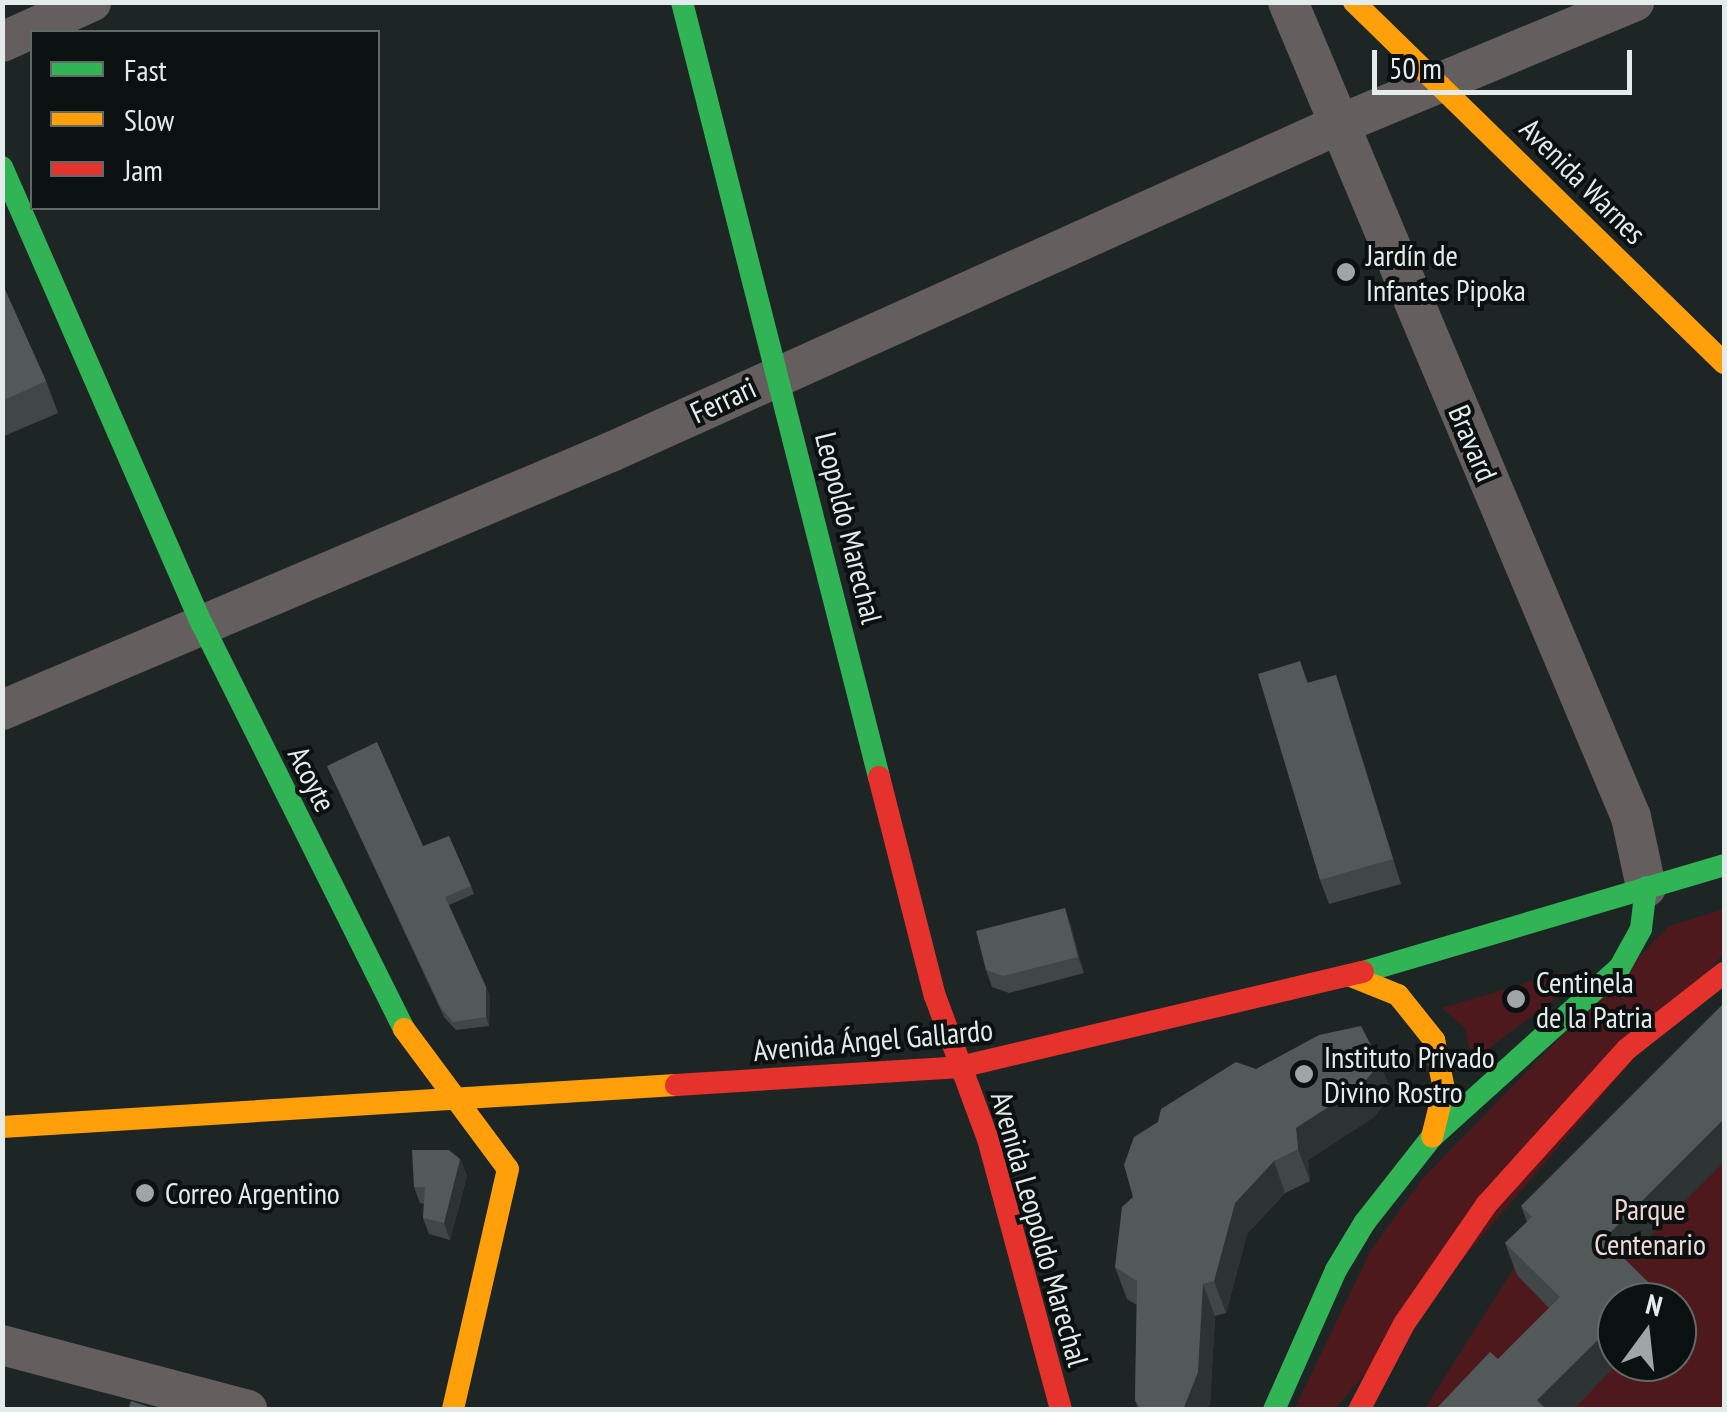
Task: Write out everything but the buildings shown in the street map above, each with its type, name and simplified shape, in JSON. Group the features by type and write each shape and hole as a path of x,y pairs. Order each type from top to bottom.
{"main road":[{"name":"Leopoldo Marechal","path":"682,2 780,374 935,996 960,1066"},
{"name":"Avenida Warnes","path":"1354,2 1440,81 1724,363"},
{"name":"Acoyte","path":"2,167 202,624 407,1036 508,1169 508,1195 453,1410"},
{"name":"Avenida Ángel Gallardo","path":"2,1128 456,1103 960,1066 1350,976 1724,865"},
{"path":"1274,1410 1336,1270 1432,1137 1620,967 1641,929 1646,886"},
{"path":"1359,1410 1404,1324 1522,1162 1627,1049 1724,972"},
{"path":"1350,976 1398,995 1434,1040 1444,1089 1432,1137"},
{"name":"Avenida Leopoldo Marechal","path":"960,1066 988,1139 1061,1410"}],"street":[{"path":"2,42 90,2"},
{"name":"Bravard","path":"1288,2 1631,817 1646,886"},
{"name":"Ferrari","path":"2,710 780,374 1338,125 1634,2"},
{"path":"2,1345 248,1410"}],"green space":[{"path":"1724,909 1724,953 1335,1409 1294,1410 1371,1250 1423,1178 1669,926"},
{"path":"1563,972 1570,987 1472,1061 1465,1028 1442,1008"},
{"name":"Parque Centenario","path":"1724,1046 1724,1409 1424,1410 1533,1238"}],"traffic: fast":[{"path":"682,2 879,777"},
{"path":"2,167 202,624 404,1029"},
{"path":"1363,972 1724,865"},
{"path":"1274,1410 1336,1270 1365,1222 1432,1137 1620,967 1641,929 1646,887"}],"traffic: slow":[{"path":"1354,2 1724,363"},
{"path":"1351,976 1398,995 1434,1040 1444,1089 1432,1137"},
{"path":"404,1029 508,1169 453,1410"},
{"path":"2,1127 676,1085"}],"traffic: jam":[{"path":"879,777 935,996 988,1139 1061,1410"},
{"path":"676,1085 960,1067 1363,972"},
{"path":"1359,1410 1404,1324 1486,1205 1627,1049 1724,973"}],"place":[{"name":"Jardín de Infantes Pipoka","path":"1346,272"},
{"name":"Centinela de la Patria","path":"1516,999"},
{"name":"Instituto Privado Divino Rostro","path":"1304,1074"},
{"name":"Correo Argentino","path":"145,1193"}]}
